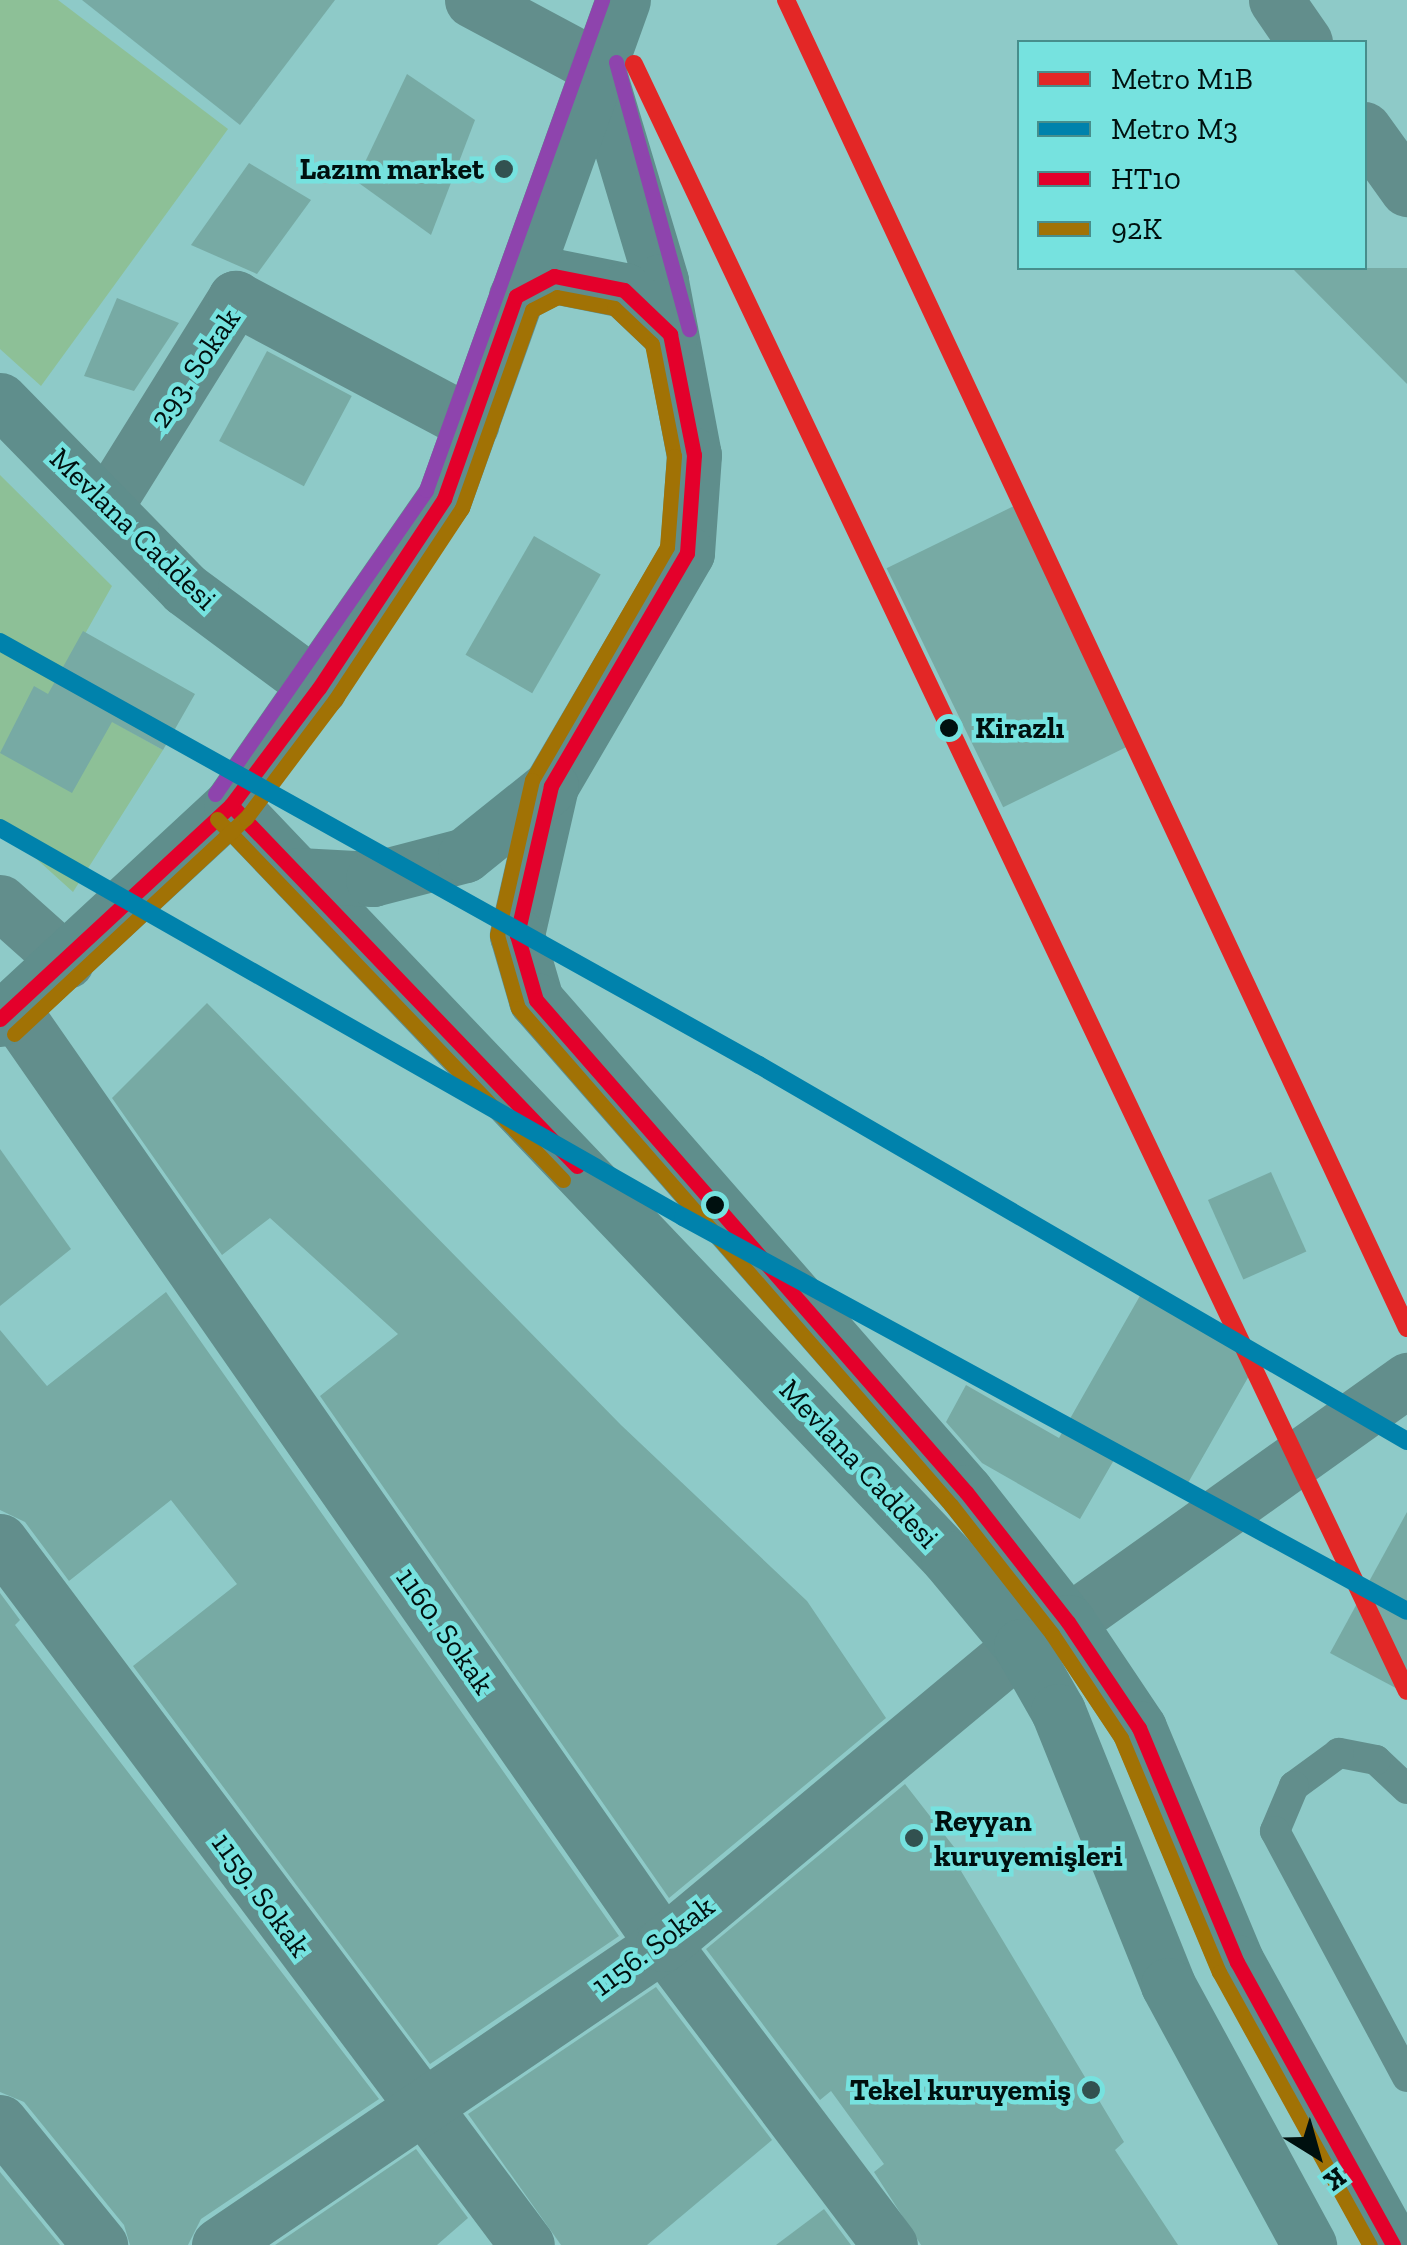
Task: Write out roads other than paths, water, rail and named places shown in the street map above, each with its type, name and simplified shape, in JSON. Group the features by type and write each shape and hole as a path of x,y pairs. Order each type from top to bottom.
{"main road":[{"path":"6,1014 231,806 319,688 444,499 623,0"},
{"name":"Mevlana Caddesi","path":"596,67 670,334 694,455 686,554 551,786 517,934 536,1000 966,1492 1044,1634 1058,1711 1168,1985 1308,2245"},
{"path":"516,296 554,276 624,290 670,334"},
{"name":"Mevlana Caddesi","path":"0,400 107,504 185,589 319,688"},
{"path":"298,875 373,879 464,855 551,786"},
{"name":"Mevlana Caddesi","path":"231,806 948,1558 1044,1634 1138,1728 1237,1962 1394,2245"}],"street":[{"path":"472,0 596,67"},
{"path":"1276,0 1305,40"},
{"name":"293. Sokak","path":"107,504 235,298 472,424"},
{"path":"0,902 66,961"},
{"name":"1160. Sokak","path":"6,1014 663,1944 890,2245"},
{"name":"1156. Sokak","path":"219,2245 663,1944 1044,1634 1407,1380"},
{"name":"1159. Sokak","path":"0,1541 420,2111 528,2245"},
{"path":"0,2122 100,2245"}],"lane":[{"path":"1407,1789 1376,1760 1339,1754 1294,1786 1276,1831 1407,2076"}],"metro line":[{"name":"M1B","path":"786,0 1407,1328"},
{"name":"M1B","path":"634,64 1407,1691"},
{"name":"M3","path":"0,642 759,1065 1407,1441"},
{"name":"M3","path":"0,828 683,1217 1407,1611"}],"place":[{"name":"Lazım market","path":"504,169"},
{"name":"Kirazlı","path":"949,728"},
{"name":"Reyyan kuruyemişleri","path":"914,1838"},
{"name":"Tekel kuruyemiş","path":"1091,2090"}]}
